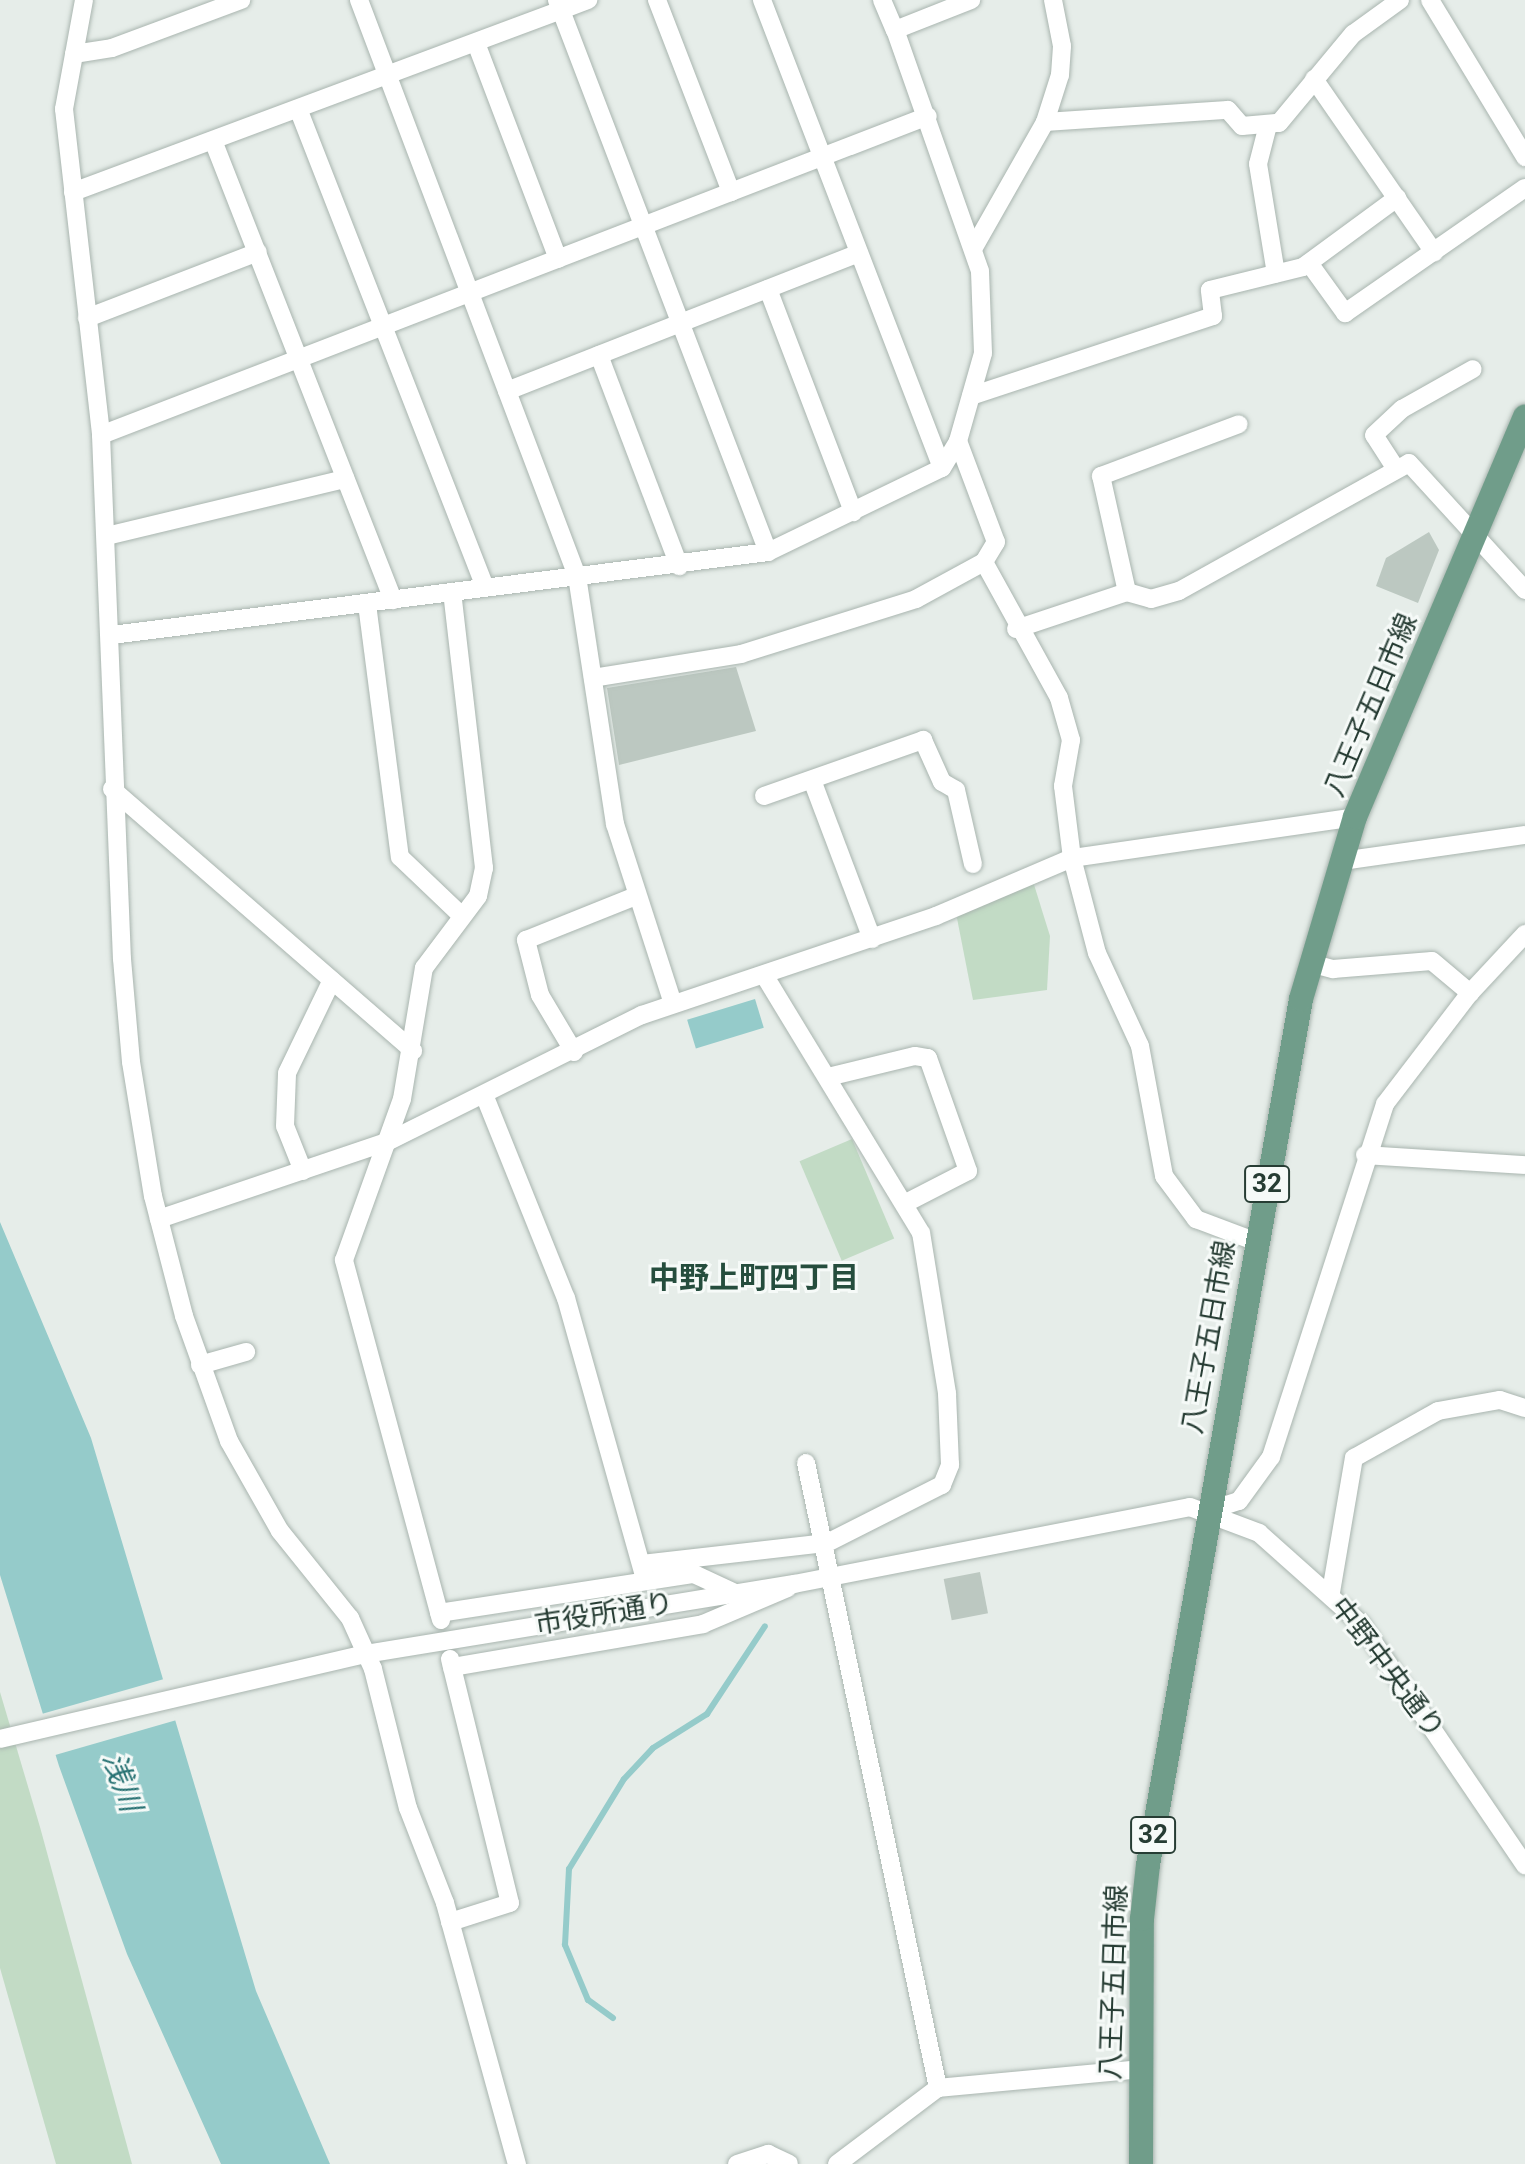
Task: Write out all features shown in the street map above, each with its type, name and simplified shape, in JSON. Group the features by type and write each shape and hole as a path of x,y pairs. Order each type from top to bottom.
{"main road":[{"name":"八王子五日市線","path":"1141,2164 1148,1865 1257,1242 1310,963 1355,817 1525,417"}],"street":[{"path":"84,0 64,109 101,435 112,635 112,789 131,1062 159,1219 200,1365 254,1488 292,1547 350,1618 418,1842 450,1922 517,2164"},
{"path":"74,54 112,48 241,0"},
{"path":"359,0 577,576 615,824 673,1004"},
{"path":"73,192 388,77 559,6 588,0"},
{"path":"657,0 731,192"},
{"path":"762,0 942,468"},
{"path":"112,635 485,587 679,566 768,552 942,468 958,441 983,353 980,271 928,116 882,0"},
{"path":"895,30 971,0"},
{"path":"973,249 1045,122 1062,46 1053,0"},
{"path":"1045,122 1228,110 1242,126 1268,125 1297,105 1314,79 1353,34 1400,0"},
{"path":"1430,0 1525,157"},
{"path":"559,6 768,552"},
{"path":"476,43 558,259"},
{"path":"1314,79 1434,252"},
{"path":"299,111 485,587"},
{"path":"101,435 928,116"},
{"path":"1268,125 1258,164 1276,274"},
{"path":"214,143 393,600"},
{"path":"1309,263 1345,313 1525,188"},
{"path":"971,396 1213,316 1210,290 1309,263 1397,198"},
{"path":"87,318 258,252"},
{"path":"507,391 859,253"},
{"path":"768,289 853,512"},
{"path":"599,355 679,566"},
{"path":"1396,469 1374,435 1402,409 1473,369"},
{"path":"1127,592 1101,476 1239,424"},
{"path":"593,678 741,654 916,599 984,562 996,542 958,441"},
{"path":"1016,629 1127,592 1151,599 1179,591 1409,463 1525,590"},
{"path":"107,536 345,479"},
{"path":"984,562 1016,629 1059,698 1071,740 1063,786 1072,858 1097,953 1140,1046 1164,1176 1196,1219 1257,1242"},
{"path":"452,592 484,868 478,896 424,968 413,1051 387,1142 344,1260 440,1616 643,1572 827,1543 942,1485 950,1465 947,1393 921,1233 906,1203 764,975"},
{"path":"367,604 400,857 461,915"},
{"path":"764,796 923,740 942,782 956,790 973,864"},
{"path":"812,780 872,939"},
{"path":"112,789 413,1051"},
{"path":"159,1219 387,1142 673,1004 872,939 1072,858 1355,817"},
{"path":"1342,861 1525,835"},
{"path":"574,1052 540,995 526,940 636,896"},
{"path":"1211,1510 1239,1501 1271,1457 1365,1155 1404,1073 1470,993 1525,934"},
{"path":"1310,963 1333,969 1432,961 1470,993"},
{"path":"303,1171 285,1126 287,1073 332,980"},
{"path":"828,1077 915,1056 928,1058 968,1171 906,1203"},
{"path":"485,1097 566,1298 643,1572"},
{"path":"1365,1155 1525,1165"},
{"path":"200,1365 246,1352"},
{"path":"1331,1592 1354,1458 1438,1411 1500,1400 1525,1408"},
{"path":"806,1463 827,1543 831,1575 938,2088"},
{"name":"市役所通り","path":"0,1739 361,1655 794,1584 1171,1509 1211,1510"},
{"name":"中野中央通り","path":"1211,1510 1259,1533 1331,1592 1397,1671 1523,1857"},
{"path":"643,1572 694,1574 735,1593"},
{"path":"450,1922 510,1903 451,1663 703,1624 760,1605 794,1584"},
{"path":"837,2164 938,2088 1141,2069"},
{"path":"737,2164 768,2154 789,2164"}],"green space":[{"path":"1031,875 1050,936 1047,990 973,1000 955,908"},
{"path":"852,1139 894,1238 842,1261 800,1161"},
{"path":"0,1692 132,2164 56,2164 0,1968"}],"water":[{"path":"755,999 764,1028 696,1048 687,1020"},
{"name":"浅川","path":"0,1222 91,1438 256,1991 330,2164 221,2164 127,1954 59,1766 0,1575"}],"pier":[{"path":"164,1679 176,1720 51,1756 39,1715"}],"building":[{"path":"1429,532 1439,550 1418,603 1376,586 1386,558"},
{"path":"736,667 756,731 619,765 607,688"},
{"path":"980,1572 988,1613 952,1620 944,1579"}],"waterway":[{"path":"613,2018 588,2000 565,1945 569,1869 624,1779 653,1748 707,1714 765,1626"}],"district":[{"name":"中野上町四丁目","path":"754,1278"}]}
